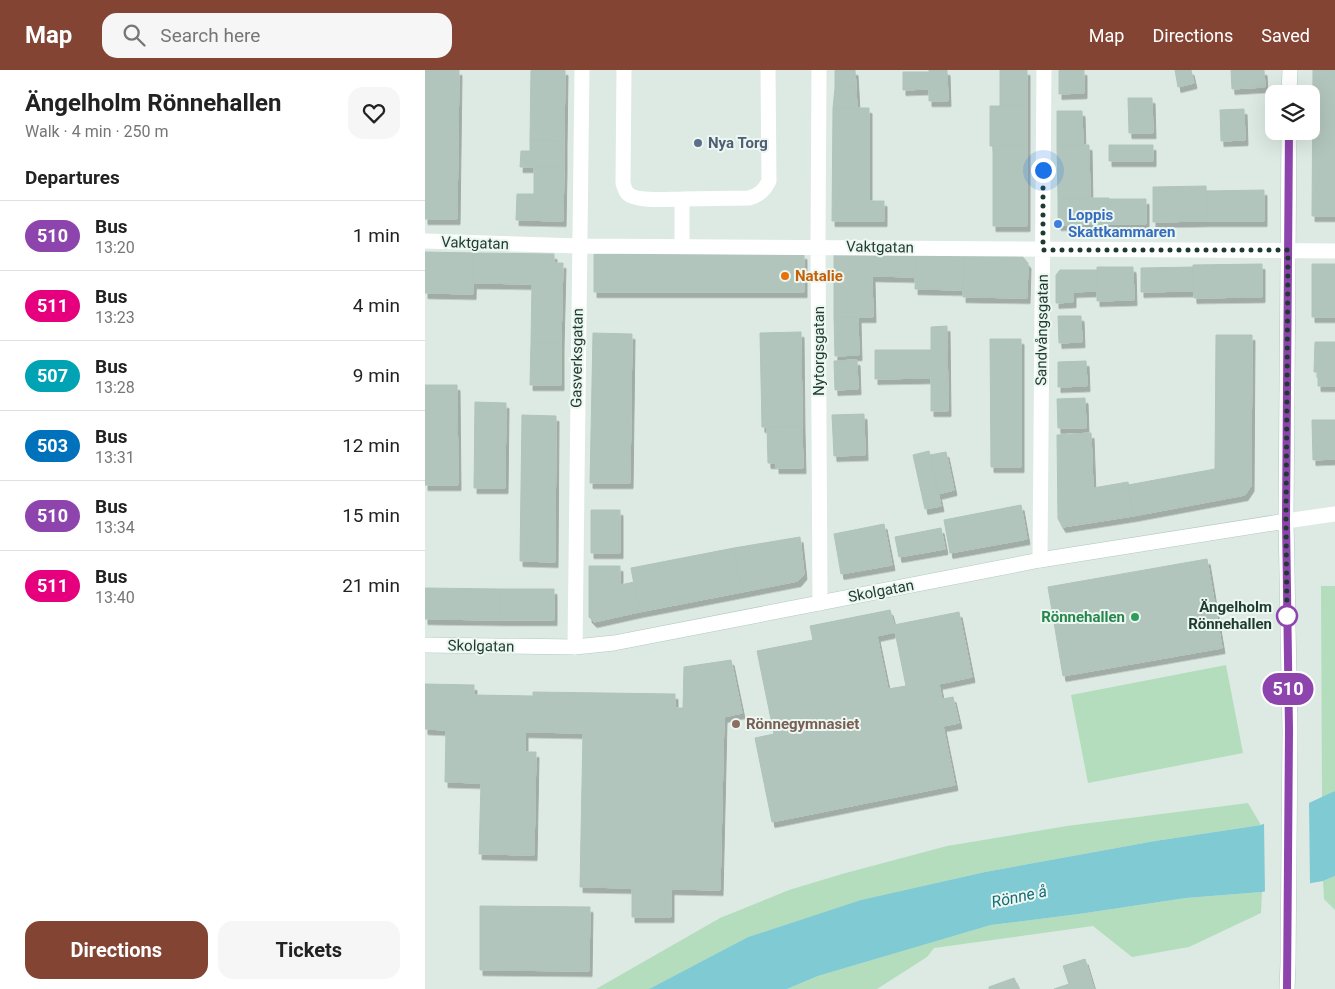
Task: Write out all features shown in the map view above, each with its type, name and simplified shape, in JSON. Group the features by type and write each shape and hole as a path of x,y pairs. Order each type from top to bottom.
{"street":[{"name":"Gasverksgatan","path":"575,647 582,70"},
{"path":"624,70 623,183 625,189 628,194 639,198 683,199 749,198 758,196 765,190 769,181 768,70"},
{"name":"Nytorgsgatan","path":"819,70 820,603"},
{"name":"Sandvångsgatan","path":"1040,560 1044,70"},
{"path":"1289,70 1289,85"},
{"path":"1287,989 1289,730 1286,521 1289,140"},
{"path":"681,246 683,199"},
{"name":"Vaktgatan","path":"425,241 579,246 1335,251"},
{"name":"Skolgatan","path":"425,645 575,647 614,643 1040,560 1335,514"}],"green space":[{"path":"1321,586 1335,586 1335,791 1322,798"},
{"path":"1226,665 1243,753 1088,783 1071,695"},
{"path":"1248,803 1261,825 1155,841 985,872 862,900 748,937 649,989 596,989 720,918 789,890 842,874 947,846 1067,826"},
{"path":"1335,876 1335,910 1324,899 1323,881"},
{"path":"1262,892 1261,913 1189,947 1132,957 1093,926 934,948 927,957 877,989 787,989 818,976 991,925 1186,898"}],"water":[{"name":"Rönne å","path":"1335,791 1335,876 1323,881 1262,892 1186,898 991,925 818,976 787,989 649,989 748,937 861,900 985,872 1155,841 1261,825"}],"pier":[{"path":"1309,801 1310,886 1265,894 1264,821"}],"building":[{"path":"425,70 459,70 457,219 425,219"},
{"path":"531,70 565,70 564,141 530,140"},
{"path":"835,70 855,70 856,87 835,88"},
{"path":"929,70 947,70 948,101 929,101 929,89 903,90 903,72 929,72"},
{"path":"1000,70 1027,70 1027,106 1000,106"},
{"path":"1059,70 1084,70 1084,93 1059,94"},
{"path":"1175,70 1191,70 1194,83 1178,87"},
{"path":"1231,70 1264,70 1265,87 1232,89"},
{"path":"1313,70 1335,70 1335,216 1312,216 1313,140 1320,140 1320,85 1313,85"},
{"path":"856,87 857,108 833,108 835,88"},
{"path":"1128,98 1152,98 1153,133 1129,133"},
{"path":"990,106 1027,106 1027,145 990,146"},
{"path":"833,108 869,108 869,201 884,201 884,221 832,221"},
{"path":"1244,109 1245,140 1221,141 1220,110"},
{"path":"1057,111 1082,111 1083,145 1057,145"},
{"path":"530,140 564,141 564,167 520,167 521,151 530,151"},
{"path":"993,145 1027,145 1027,226 993,226"},
{"path":"1057,145 1089,145 1090,198 1058,199"},
{"path":"1109,145 1153,145 1153,161 1109,161"},
{"path":"534,167 564,167 563,221 516,220 517,194 534,194"},
{"path":"1206,186 1207,221 1153,222 1153,187"},
{"path":"1264,190 1264,221 1207,221 1206,191"},
{"path":"1109,198 1109,224 1058,225 1058,199"},
{"path":"1109,199 1146,199 1146,224 1109,224"},
{"path":"840,250 916,251 916,277 872,276 873,317 834,317 834,255"},
{"path":"916,251 963,251 963,290 915,289"},
{"path":"425,252 474,253 473,294 425,293"},
{"path":"474,253 554,254 554,263 563,263 561,342 531,342 532,284 473,283"},
{"path":"594,254 804,254 804,292 594,292"},
{"path":"964,255 1022,256 1028,263 1027,298 963,297"},
{"path":"1262,264 1262,297 1194,298 1193,265"},
{"path":"1312,264 1335,264 1335,317 1312,317"},
{"path":"1097,267 1133,267 1134,300 1097,301"},
{"path":"1193,267 1194,291 1141,292 1141,268"},
{"path":"1060,270 1097,270 1097,291 1073,292 1073,302 1056,303 1056,275"},
{"path":"1058,316 1081,316 1082,342 1059,343"},
{"path":"834,317 858,317 859,355 835,356"},
{"path":"947,326 948,411 931,411 931,378 875,379 875,350 931,350 931,327"},
{"path":"801,332 802,426 762,427 760,333"},
{"path":"593,333 632,334 630,483 590,483"},
{"path":"1216,335 1252,335 1251,486 1245,495 1133,516 1128,485 1215,469"},
{"path":"990,339 1021,339 1021,467 991,467"},
{"path":"531,342 561,342 561,385 530,385"},
{"path":"1315,342 1335,342 1335,386 1318,386 1318,372 1314,372"},
{"path":"857,360 858,389 835,390 834,361"},
{"path":"1086,361 1087,386 1058,387 1058,362"},
{"path":"425,385 457,385 458,485 425,485"},
{"path":"1085,398 1086,428 1058,428 1057,399"},
{"path":"475,402 506,403 505,488 474,488"},
{"path":"864,414 865,455 834,456 832,415"},
{"path":"522,415 556,416 555,562 520,561"},
{"path":"1312,420 1335,420 1335,459 1313,460"},
{"path":"802,426 803,468 776,468 776,463 768,463 767,427"},
{"path":"1091,433 1093,488 1128,482 1133,516 1063,527 1058,519 1057,435"},
{"path":"929,451 941,506 925,509 913,455"},
{"path":"946,452 954,490 938,494 930,455"},
{"path":"1021,505 1027,539 950,553 944,520"},
{"path":"591,510 620,510 620,553 591,553"},
{"path":"884,524 892,565 841,574 834,534"},
{"path":"941,528 945,549 899,557 895,537"},
{"path":"800,537 804,574 798,581 742,592 734,548"},
{"path":"734,548 742,592 639,612 631,568"},
{"name":"Rönnehallen","path":"1207,559 1222,648 1063,676 1048,587"},
{"path":"589,566 620,566 620,585 634,582 639,612 594,622 589,617"},
{"path":"425,588 500,589 500,620 425,619"},
{"path":"500,589 554,589 554,620 500,620"},
{"path":"890,610 894,625 959,612 972,677 939,684 942,699 953,697 959,723 943,726 955,785 772,822 755,738 774,734 757,651 813,640 810,626","holes":["895,632 906,686 888,689 877,636"]},
{"path":"731,660 742,713 724,717 720,890 671,889 671,917 632,917 632,888 580,887 583,733 525,732 525,752 536,752 534,855 479,854 481,783 445,782 446,730 425,729 425,684 474,685 474,695 533,696 533,692 675,694 675,708 683,708 684,667"},
{"path":"480,906 590,907 589,971 480,970"},
{"path":"1085,959 1094,989 1054,989 1069,984 1063,966"},
{"path":"1014,978 1019,989 989,989 989,987"}],"bus line":[{"name":"510","path":"1287,989 1289,730 1286,520 1289,140"}],"place":[{"name":"Nya Torg","path":"698,143"},
{"name":"Loppis Skattkammaren","path":"1058,224"},
{"name":"Natalie","path":"785,276"},
{"name":"Ängelholm Rönnehallen","path":"1287,616"},
{"name":"Rönnehallen","path":"1135,617"},
{"name":"Rönnegymnasiet","path":"736,724"}],"route":[{"path":"1043,170 1043,250 1288,250 1287,616"}]}
